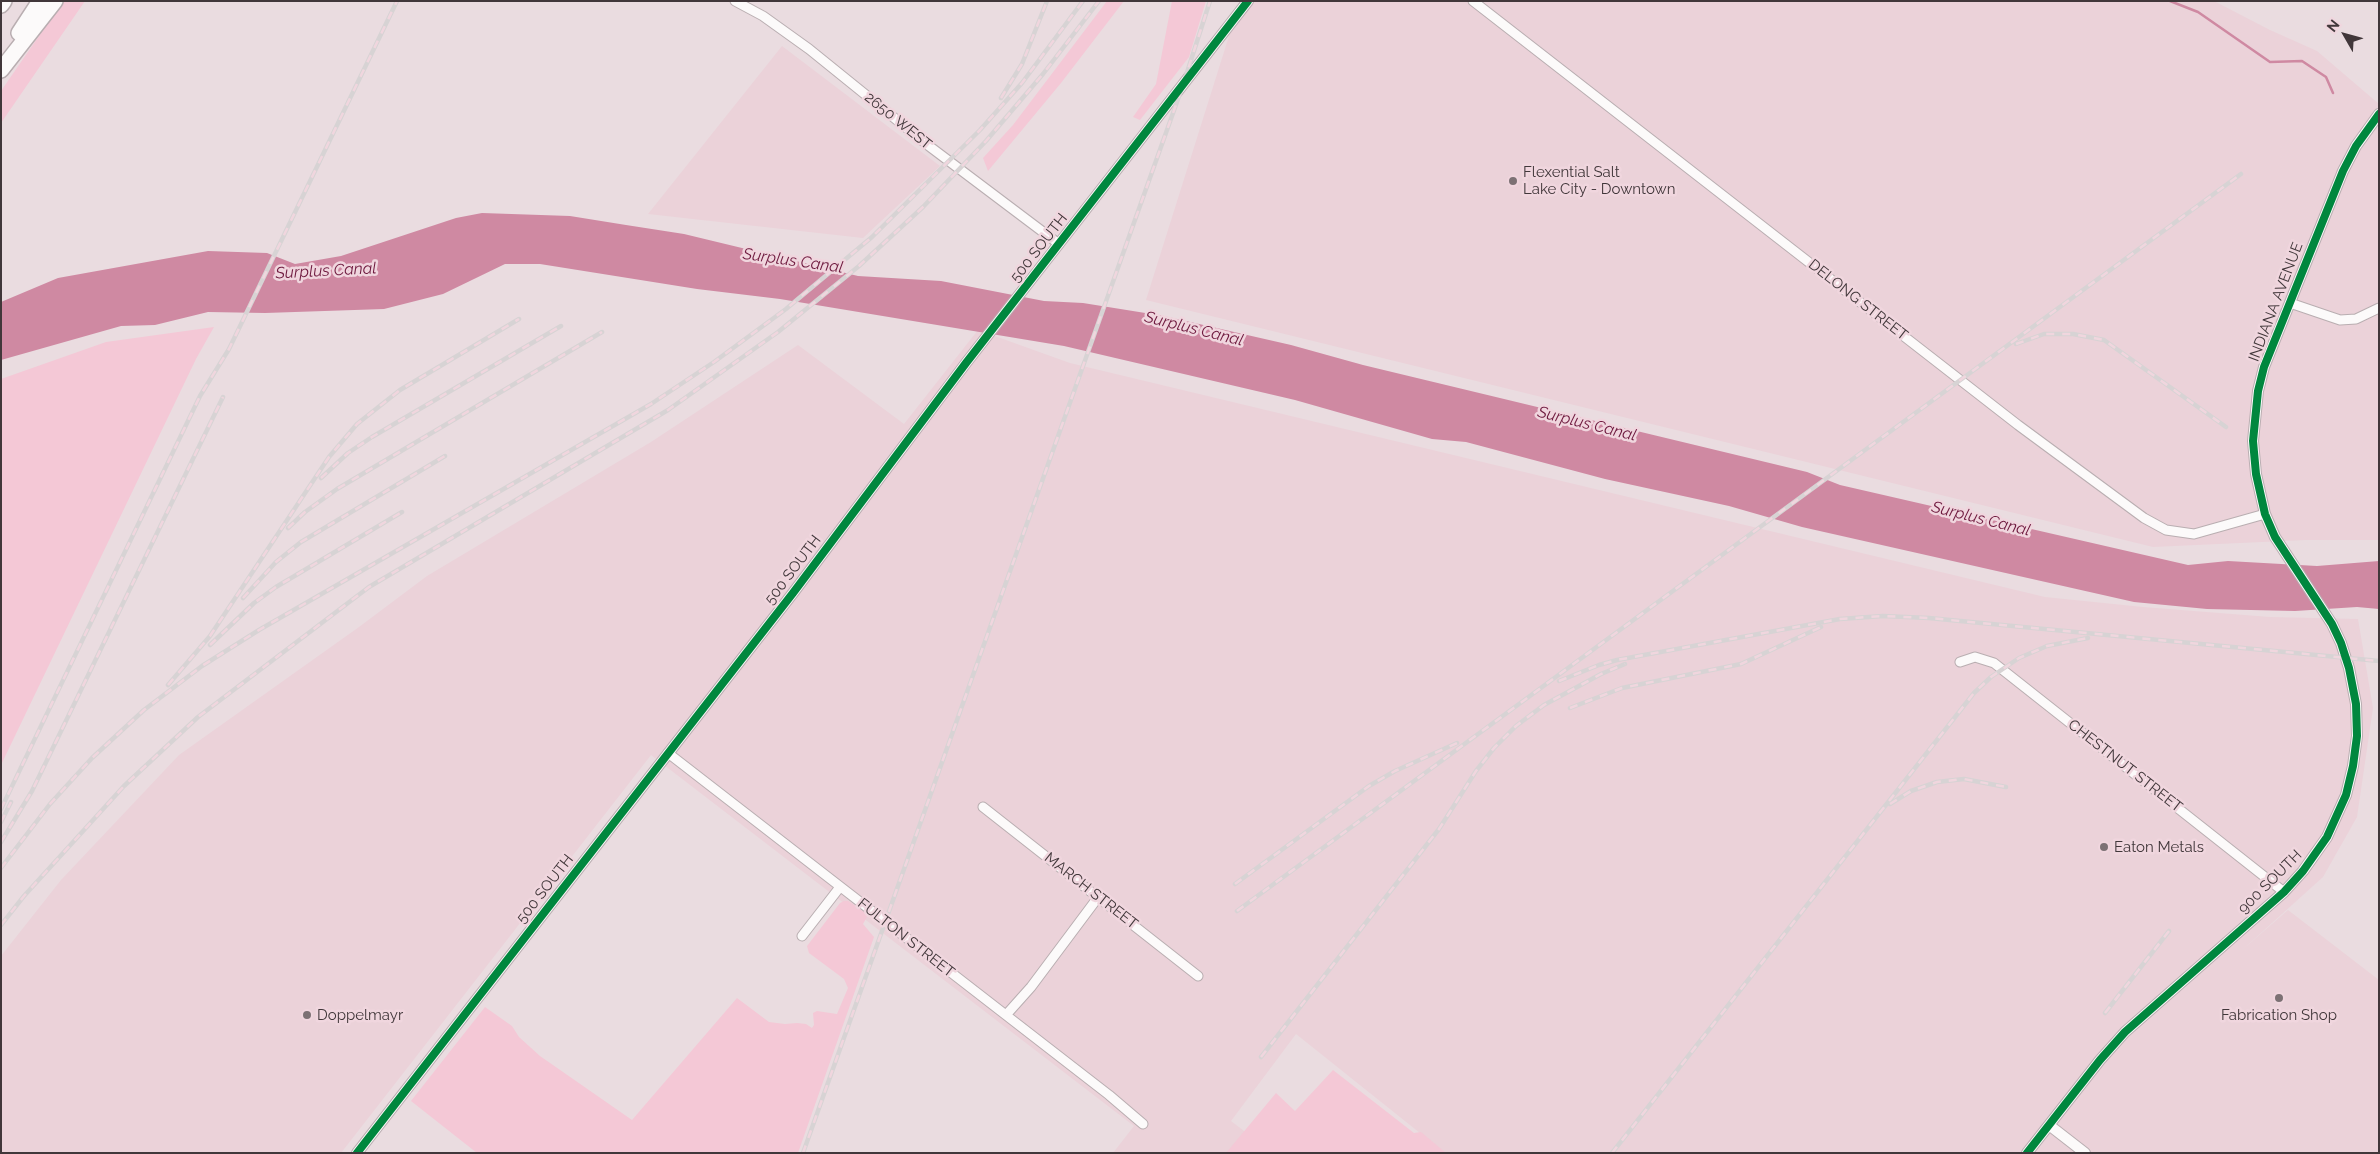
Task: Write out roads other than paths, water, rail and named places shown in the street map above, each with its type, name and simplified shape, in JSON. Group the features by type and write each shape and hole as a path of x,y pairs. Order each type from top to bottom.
{"highway":[{"path":"1,5 4,1"},
{"path":"1,59 40,1"},
{"path":"1,70 55,1"}],"street":[{"name":"2650 WEST","path":"735,1 763,16 809,49 929,146 1059,244"},
{"name":"500 SOUTH","path":"357,1153 793,594 884,471 1248,1"},
{"name":"DELONG STREET","path":"1474,1 2018,425 2144,518 2166,530 2194,534 2265,514"},
{"name":"INDIANA AVENUE","path":"2265,514 2256,474 2253,441 2255,416 2264,367 2349,159 2364,133 2379,114"},
{"path":"2290,303 2340,320 2356,319 2379,308"},
{"name":"900 SOUTH","path":"2027,1153 2100,1060 2130,1027 2284,892 2312,860 2327,836 2346,795 2353,766 2357,720 2354,690 2341,642 2332,624 2275,537 2265,514"},
{"name":"CHESTNUT STREET","path":"1960,662 1976,657 1994,663 2284,892"},
{"name":"FULTON STREET","path":"668,753 1109,1095 1143,1124"},
{"name":"MARCH STREET","path":"983,807 1198,976"},
{"path":"802,936 840,887"},
{"path":"1006,1015 1031,987 1098,896"},
{"path":"2049,1125 2085,1153"}],"water":[{"name":"Surplus Canal","path":"482,213 570,216 684,234 858,276 941,281 1044,301 1083,303 1164,316 1291,345 1363,365 1807,472 1840,485 2188,565 2228,561 2317,566 2379,561 2379,609 2357,607 2295,611 2207,609 2134,602 1802,527 1729,506 1605,479 1466,442 1432,439 1295,400 1064,346 780,299 697,289 540,264 505,264 443,294 384,309 265,313 208,312 155,325 121,326 1,360 1,302 58,278 208,251 267,253 295,264 341,256 456,218"}],"waterway":[{"path":"2170,1 2198,12 2270,62 2302,61 2326,77 2333,93"}],"railway":[{"path":"1,809 200,396 229,349 397,1"},
{"path":"1001,98 1022,64 1047,1"},
{"path":"1,868 50,804 92,758 144,710 202,666 259,630 651,404 714,362 786,309 872,237 980,130 1022,83 1083,1"},
{"path":"1,925 24,896 124,786 198,717 369,587 668,410 778,332 859,266 923,207 986,141 1043,74 1099,1"},
{"path":"803,1153 1183,85 1210,1"},
{"path":"1237,911 2241,174"},
{"path":"168,685 210,636 329,457 357,424 400,390 519,319"},
{"path":"321,478 348,453 372,437 561,326"},
{"path":"288,528 305,512 337,489 602,332"},
{"path":"2016,344 2044,334 2073,334 2104,340 2226,427"},
{"path":"1,842 32,791 223,397"},
{"path":"243,598 276,562 301,542 445,456"},
{"path":"210,645 254,603 276,587 402,512"},
{"path":"1559,681 1617,660 1840,619 1883,616 1929,618 2379,661"},
{"path":"1570,708 1622,688 1741,664 1821,627"},
{"path":"1612,1153 1974,693 1991,677 2019,658 2047,646 2088,638"},
{"path":"1261,1057 1439,829 1476,771 1494,748 1516,726 1544,705 1601,674 1625,664"},
{"path":"1235,884 1369,786 1395,771 1457,743"},
{"path":"1890,804 1911,791 1937,782 1964,779 2006,787"},
{"path":"1,822 11,802"},
{"path":"2105,1013 2169,931"}],"place":[{"name":"Flexential Salt Lake City - Downtown","path":"1513,181"},
{"name":"Eaton Metals","path":"2104,847"},
{"name":"Fabrication Shop","path":"2279,998"},
{"name":"Doppelmayr","path":"307,1015"}]}
